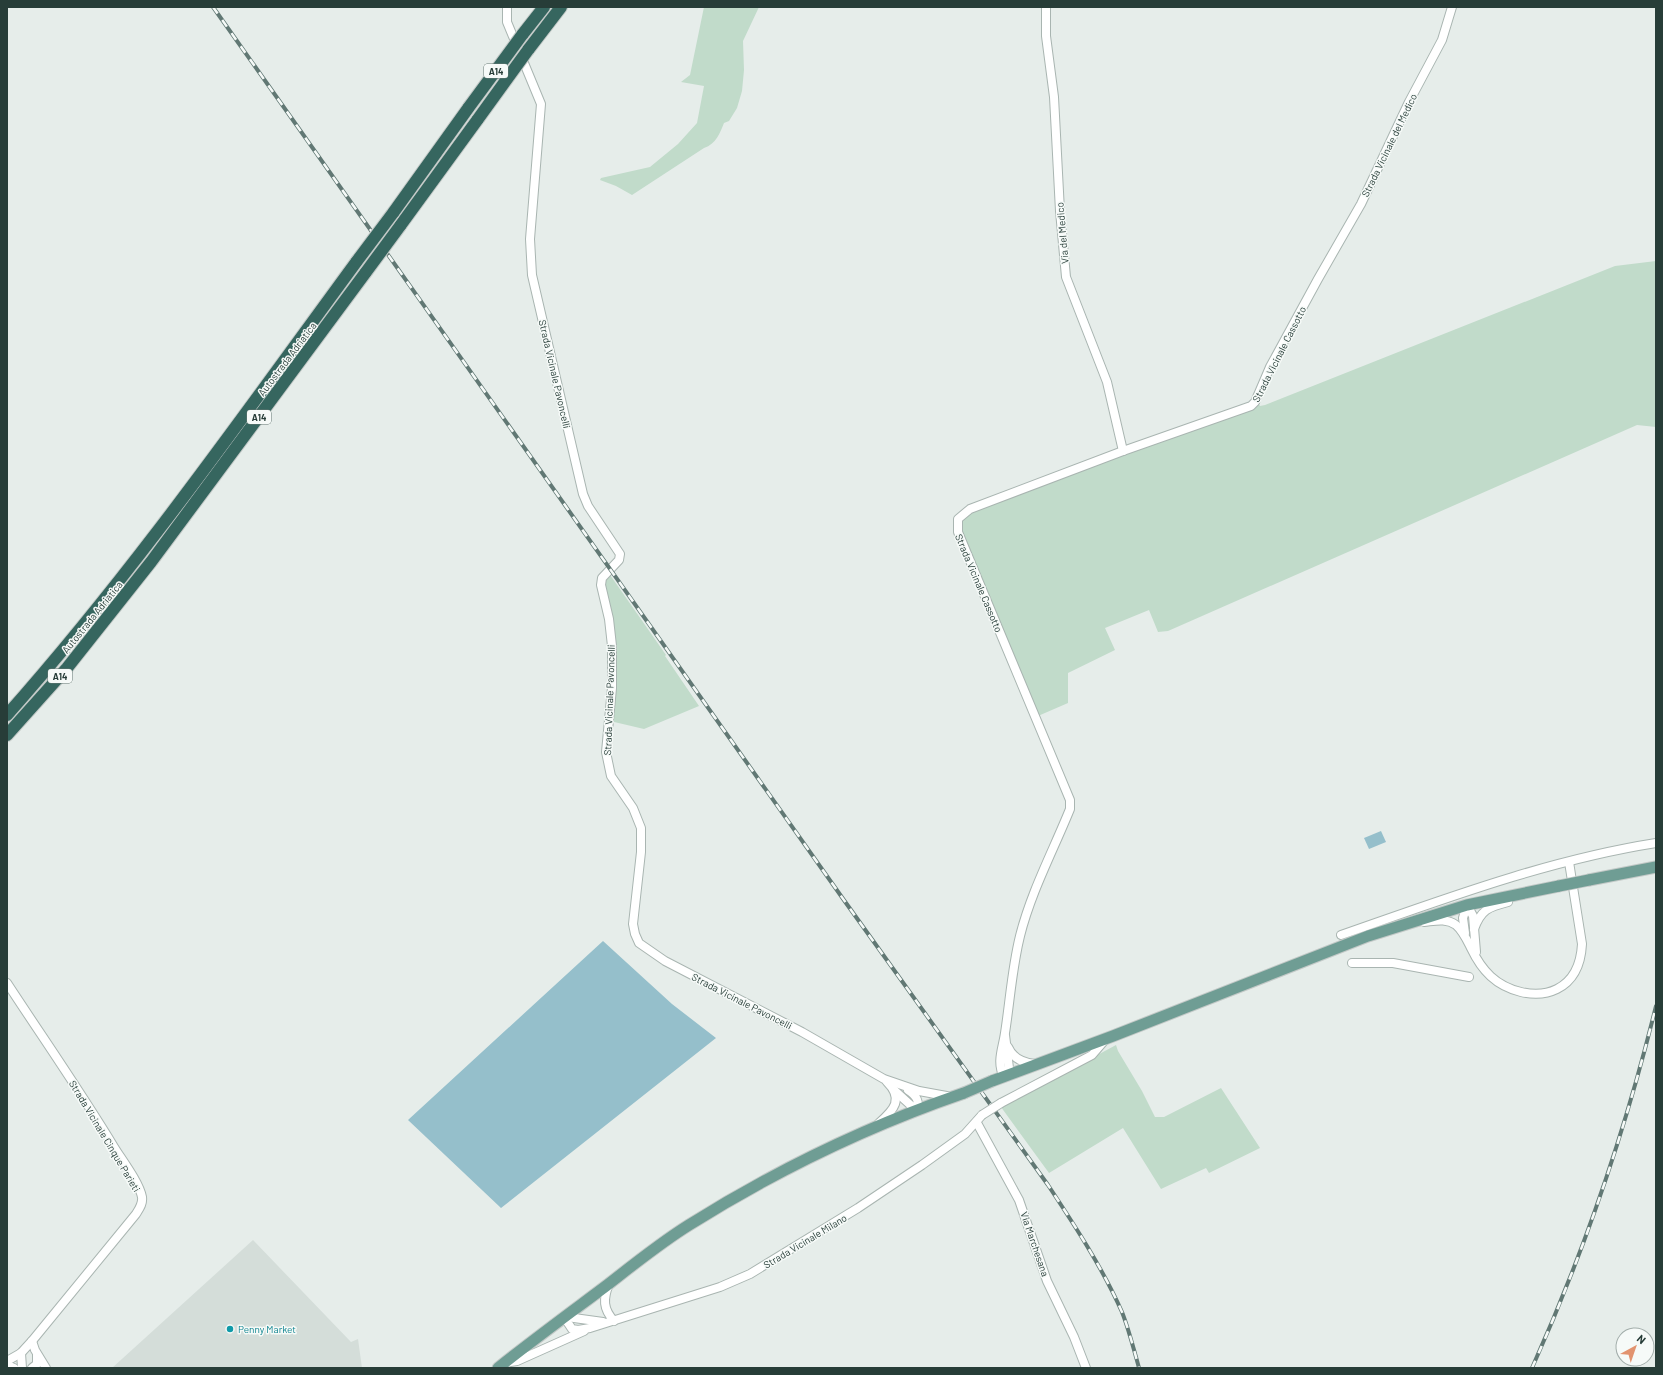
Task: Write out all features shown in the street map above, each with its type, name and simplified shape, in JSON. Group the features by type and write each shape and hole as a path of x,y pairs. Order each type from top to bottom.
{"highway":[{"name":"Autostrada Adriatica","path":"7,715 54,663 143,550 544,7"},
{"name":"Autostrada Adriatica","path":"7,735 67,668 151,562 561,7"}],"main road":[{"path":"501,1366 690,1224 777,1175 868,1131 992,1081 1106,1039 1346,944 1404,924 1467,905 1656,867"}],"street":[{"name":"Strada Vicinale Pavoncelli","path":"507,7 507,22 541,104 530,238 532,275 583,494 588,506 620,554 619,560 602,578 601,585 609,619 612,646 612,688 606,752 611,776 634,808 641,828 642,852 633,924 635,934 640,943 665,961 802,1032 884,1079 904,1087 953,1097"},
{"name":"Via del Medico","path":"1046,7 1046,36 1054,97 1060,211 1066,277 1105,376 1123,451"},
{"name":"Strada Vicinale del Medico","path":"1318,279 1361,204 1409,102 1439,48 1452,7"},
{"name":"Strada Vicinale Cassotto","path":"1005,1035 1020,936 1038,880 1070,809 1070,800 958,532 956,522 960,516 970,509 1123,451 1251,406 1255,402 1270,367 1318,279"},
{"path":"1341,935 1451,897 1569,862 1609,851 1656,843"},
{"path":"1404,924 1446,920 1457,926 1489,976 1500,984 1524,993 1543,994 1552,991 1571,977 1580,963 1582,944 1569,862"},
{"path":"1474,930 1479,916 1488,908 1528,897 1540,890"},
{"path":"1467,905 1473,916 1474,943 1478,960"},
{"path":"1467,905 1463,918 1467,940"},
{"path":"1352,963 1393,963 1469,977"},
{"name":"Strada Vicinale Cinque Parieti","path":"7,983 49,1049 86,1100 131,1175 142,1198 142,1203 136,1214 32,1340 21,1353 7,1361"},
{"path":"1004,1077 1008,1068 1005,1035"},
{"path":"1004,1077 1000,1063 1005,1035"},
{"name":"Strada Vicinale Milano","path":"590,1328 720,1287 750,1274 858,1208 945,1149 977,1123 982,1115 1001,1103 1092,1055 1106,1039"},
{"path":"1006,1045 1012,1054 1022,1062 1038,1065"},
{"name":"Strada Vicinale Pavoncelli","path":"884,1079 917,1111"},
{"path":"904,1087 917,1098 917,1111"},
{"path":"868,1131 891,1113 895,1107 896,1100 894,1089"},
{"name":"Via Marchesana","path":"977,1123 1019,1200 1047,1280 1074,1337 1086,1368"},
{"path":"609,1284 604,1305 608,1315 614,1321"},
{"path":"566,1316 599,1322 614,1321"},
{"path":"566,1316 572,1329 578,1330 590,1328"},
{"path":"501,1366 517,1361 590,1328"},
{"path":"32,1340 37,1354 46,1368"},
{"path":"21,1353 22,1368"},
{"path":"32,1368 36,1364 37,1354"},
{"path":"7,1365 14,1368"}],"shaded area":[{"path":"253,1240 351,1342 358,1339 362,1368 112,1368"}],"green space":[{"path":"704,7 759,7 743,41 744,70 742,91 737,108 729,121 724,123 717,138 712,144 632,195 616,186 600,180 601,178 650,167 678,144 697,123 704,86 681,82 690,75"},
{"path":"1656,261 1656,427 1637,425 1168,631 1158,632 1149,610 1105,628 1115,650 1068,673 1068,703 1038,716 959,529 966,514 1257,400 1260,406 1265,405 1615,266"},
{"path":"608,572 666,655 665,656 699,706 644,729 610,721 613,682 603,584"},
{"path":"1116,1045 1155,1117 1164,1117 1221,1088 1260,1148 1209,1173 1206,1168 1161,1189 1123,1128 1049,1173 1001,1107"}],"water":[{"path":"1381,831 1386,842 1369,849 1364,838"},
{"path":"603,941 672,1004 716,1038 501,1208 408,1120"}],"railway":[{"path":"213,7 846,903 1048,1185 1088,1247 1114,1295 1125,1319 1139,1368"},
{"path":"1532,1368 1569,1279 1602,1190 1631,1099 1656,1006"}],"place":[{"name":"Penny Market","path":"230,1329"}]}
